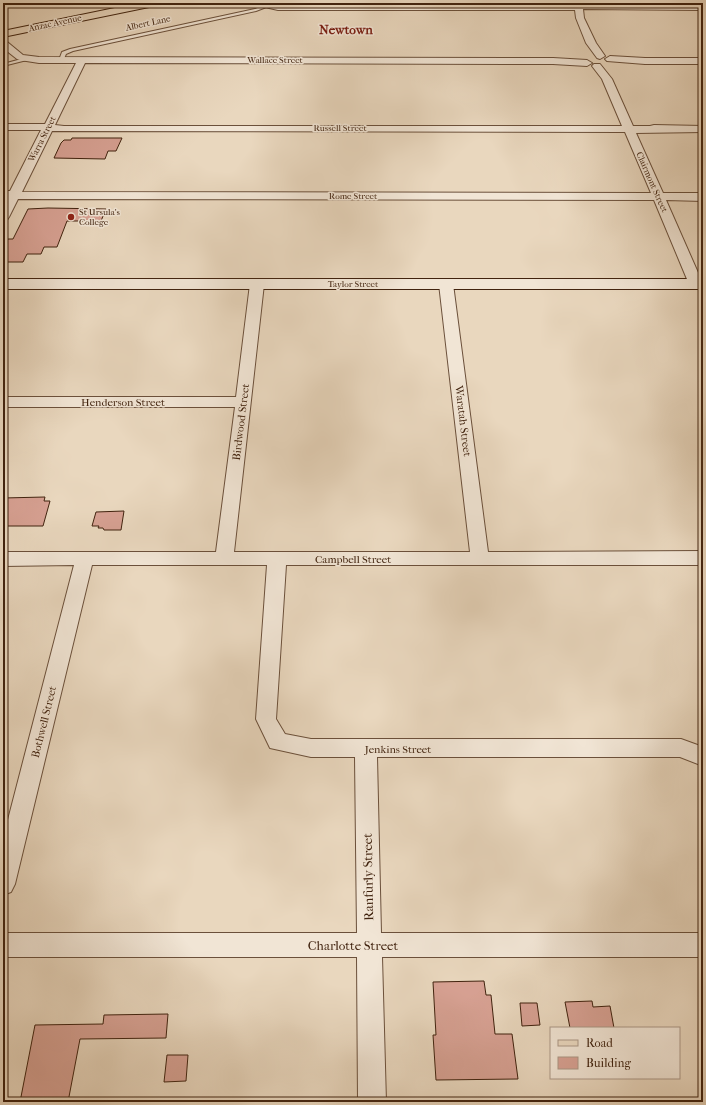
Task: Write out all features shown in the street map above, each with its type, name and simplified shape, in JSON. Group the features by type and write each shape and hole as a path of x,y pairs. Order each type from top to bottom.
{"main road":[{"name":"Anzac Avenue","path":"3,34 154,3"}],"street":[{"path":"263,4 703,7"},
{"name":"Clairmont Street","path":"575,5 574,11 580,18 658,197 700,284"},
{"path":"3,43 17,55 25,59"},
{"name":"Wallace Street","path":"25,59 703,61"},
{"name":"Warra Street","path":"3,217 8,196 48,127 82,60"},
{"name":"Russell Street","path":"6,127 21,129 48,127 64,129 590,129 615,131 628,129 703,129"},
{"name":"Rome Street","path":"8,196 703,197"},
{"name":"Taylor Street","path":"3,284 700,284"},
{"name":"Birdwood Street","path":"224,559 257,284"},
{"name":"Waratah Street","path":"446,284 480,559"},
{"name":"Henderson Street","path":"3,402 243,402"},
{"name":"Campbell Street","path":"3,559 703,558"},
{"name":"Bothwell Street","path":"3,884 85,559"},
{"name":"Jenkins Street","path":"277,559 266,720 278,742 311,748 366,749 681,748 703,757"},
{"name":"Ranfurly Street","path":"366,749 372,1102"},
{"name":"Charlotte Street","path":"3,945 703,945"}],"lane":[{"name":"Albert Lane","path":"60,60 64,53 72,50 256,10 263,4"},
{"path":"3,65 25,59"}],"building":[{"path":"72,138 122,138 116,151 108,151 105,159 54,158 61,143 64,140 71,140"},
{"path":"28,209 106,209 101,221 67,221 57,247 44,247 41,254 27,254 23,262 3,262 3,249 8,239 13,239"},
{"path":"45,497 44,501 50,501 43,526 3,526 3,498"},
{"path":"124,511 121,530 104,530 103,528 98,528 99,526 92,526 96,512"},
{"path":"484,981 486,995 491,995 495,1034 512,1034 518,1079 436,1080 433,1035 436,1035 433,982"},
{"path":"592,1001 593,1007 610,1006 614,1027 570,1027 565,1002"},
{"path":"520,1003 537,1003 540,1025 522,1026"},
{"path":"168,1014 166,1038 80,1039 68,1102 20,1102 35,1025 103,1024 104,1015"},
{"path":"167,1055 188,1055 186,1081 164,1082"}],"place":[{"name":"St Ursula's College","path":"71,217"}],"district":[{"name":"Newtown","path":"346,29"}]}
